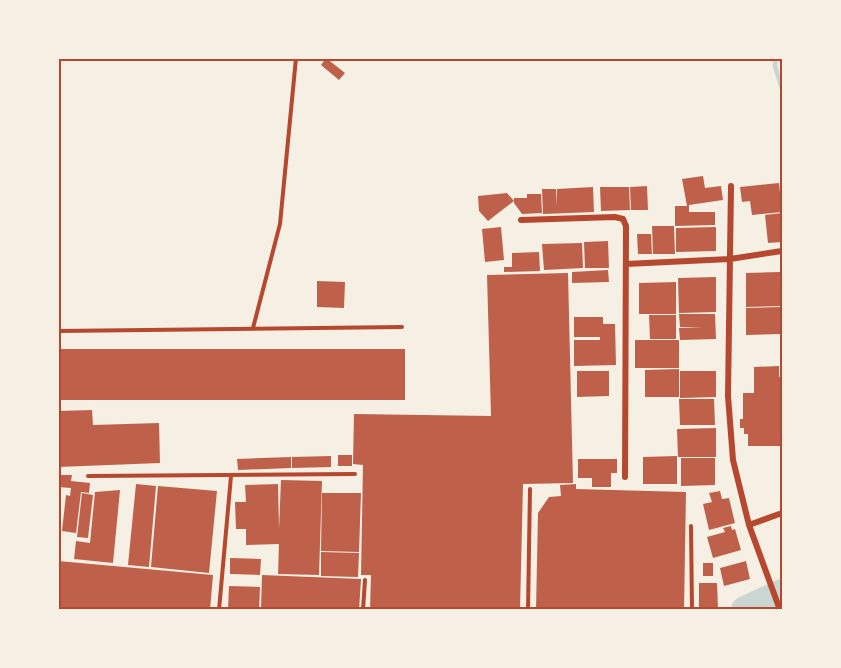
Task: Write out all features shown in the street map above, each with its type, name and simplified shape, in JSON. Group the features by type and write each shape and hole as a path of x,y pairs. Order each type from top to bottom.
{"street":[{"path":"731,186 729,396 733,460 749,525 780,609"},
{"path":"521,220 615,217 623,219 626,226 625,477"},
{"path":"626,264 730,260 783,251"},
{"path":"749,525 783,513"}],"lane":[{"path":"253,328 280,224 296,58"},
{"path":"58,332 402,327"},
{"path":"88,476 355,474"},
{"path":"219,609 231,476"},
{"path":"528,609 530,489"},
{"path":"691,526 692,609"},
{"path":"363,609 365,580"}],"building":[{"path":"326,58 345,73 339,80 321,65"},
{"path":"703,176 705,188 721,186 723,200 689,205 689,212 715,212 715,225 675,226 675,206 687,206 682,179"},
{"path":"779,183 782,212 752,215 750,201 742,202 740,187"},
{"path":"647,186 648,210 631,210 630,187"},
{"path":"593,187 594,212 543,214 542,189 556,189 557,206 557,189"},
{"path":"600,187 629,187 630,210 601,211"},
{"path":"507,193 514,201 488,221 479,211 478,196"},
{"path":"527,194 541,194 542,213 522,214 514,203 514,198 527,198"},
{"path":"782,213 782,242 768,243 765,215"},
{"path":"652,226 674,226 675,254 653,254"},
{"path":"501,227 504,260 485,262 482,229"},
{"path":"716,227 716,251 676,252 676,228"},
{"path":"637,234 651,234 652,254 638,254"},
{"path":"608,241 609,268 585,268 584,242"},
{"path":"582,243 583,268 544,270 542,244"},
{"path":"539,252 540,271 504,272 504,267 512,267 512,253"},
{"path":"608,270 609,282 572,283 572,272"},
{"path":"780,272 781,306 746,307 746,273"},
{"path":"568,273 573,483 523,484 520,610 370,610 371,575 361,575 363,465 353,464 354,414 491,416 487,275"},
{"path":"716,277 716,312 679,313 678,278"},
{"path":"317,281 345,282 344,308 317,307"},
{"path":"676,282 676,314 639,314 639,283"},
{"path":"781,307 782,334 746,335 746,308"},
{"path":"679,314 715,314 716,339 680,340 679,328 703,327 680,327"},
{"path":"649,315 676,315 676,339 650,339"},
{"path":"574,317 603,317 603,324 615,324 616,365 574,366 574,340 600,340 600,337 574,337"},
{"path":"635,340 679,340 679,368 635,368"},
{"path":"58,349 405,349 405,400 58,400"},
{"path":"779,366 779,377 782,377 782,446 748,446 748,434 744,434 744,428 740,428 740,419 743,419 743,393 754,393 754,367"},
{"path":"679,369 679,397 645,397 645,370"},
{"path":"577,371 609,371 609,396 577,397"},
{"path":"680,371 716,371 716,397 680,398"},
{"path":"679,399 714,399 715,425 680,425"},
{"path":"92,410 93,425 159,423 160,463 58,467 58,411"},
{"path":"716,428 716,457 678,457 677,429"},
{"path":"338,455 352,455 352,466 338,466"},
{"path":"331,456 331,467 292,468 292,457"},
{"path":"677,456 677,484 643,484 643,457"},
{"path":"291,457 291,468 238,470 237,459"},
{"path":"681,458 715,458 715,485 681,486"},
{"path":"578,459 617,459 617,473 611,473 611,487 592,487 592,478 578,478"},
{"path":"58,475 72,475 71,481 90,483 89,493 81,492 76,533 62,531 66,495 70,496 71,488 58,487"},
{"path":"281,480 322,481 319,575 278,574 279,544 246,545 246,529 236,529 235,502 246,502 245,485 278,484 279,529"},
{"path":"136,484 156,486 149,567 128,565"},
{"path":"576,484 576,489 686,492 684,610 536,610 538,513 549,497 561,496 560,485"},
{"path":"158,486 217,491 209,573 151,567"},
{"path":"120,490 113,563 74,559 76,541 90,543 95,492"},
{"path":"720,491 722,499 729,498 735,523 709,530 703,504 712,502 709,493"},
{"path":"82,493 93,495 88,538 77,537"},
{"path":"322,493 361,493 359,552 321,551"},
{"path":"731,526 732,530 735,529 741,550 713,558 707,537 725,532 723,528"},
{"path":"321,552 359,553 358,577 321,576"},
{"path":"230,558 261,559 260,575 230,574"},
{"path":"58,561 213,575 210,610 58,610"},
{"path":"746,561 750,579 724,586 720,568"},
{"path":"703,563 713,563 713,576 703,576"},
{"path":"262,575 361,579 359,610 261,610"},
{"path":"699,583 717,583 718,608 699,608"},
{"path":"229,586 260,587 259,610 228,610"}],"waterway":[{"path":"775,58 782,89"},
{"path":"745,610 782,593"}]}
